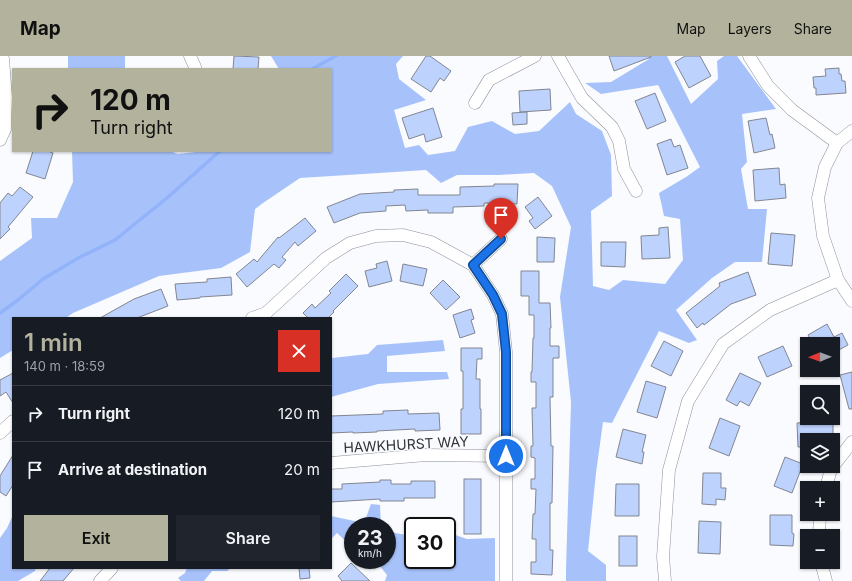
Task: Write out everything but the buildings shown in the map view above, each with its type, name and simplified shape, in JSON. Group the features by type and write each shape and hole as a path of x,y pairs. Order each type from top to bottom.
{"street":[{"path":"0,140 5,129 6,97 2,56"},
{"path":"190,56 195,67"},
{"path":"475,103 489,80 535,56"},
{"path":"558,56 582,98 612,127 619,141 624,169 636,191"},
{"path":"749,56 768,86 787,106 837,143"},
{"path":"852,131 837,143 825,167 818,198 823,236 838,280 852,301"},
{"path":"255,317 266,313 326,258 350,243 376,236 403,235 431,242 473,265 493,295 502,314 506,352 506,581"},
{"path":"473,265 501,239"},
{"path":"665,581 663,557 669,470 688,401 723,344 770,310 838,280"},
{"path":"0,433 12,422"},
{"path":"828,481 831,469 852,442"},
{"name":"HAWKHURST WAY","path":"332,462 426,455 506,456"},
{"path":"100,581 111,569"},
{"path":"823,569 826,581"}],"shaded area":[{"path":"68,56 125,56 125,68 68,68"},
{"path":"271,56 403,56 396,64 399,79 426,100 394,110 405,148 419,145 428,155 455,151 468,127 492,121 515,134 539,131 570,102 576,114 602,131 611,155 612,196 591,211 593,286 609,290 623,280 665,284 683,260 680,219 664,216 659,193 700,167 658,85 601,94 585,83 611,82 649,59 647,56 667,56 691,104 718,79 717,61 724,56 737,56 776,109 742,114 747,162 741,169 748,209 767,209 762,262 735,262 712,278 676,310 697,340 689,343 659,331 612,423 603,422 588,551 606,565 606,581 566,581 571,402 560,297 571,227 552,186 534,173 457,175 441,183 426,170 300,178 255,209 250,252 221,268 159,276 73,313 67,317 12,317 12,351 0,358 0,261 32,238 31,218 57,218 73,182 72,152 173,152 178,154 195,152 332,152 332,68 278,68"},
{"path":"443,340 445,351 387,356 387,372 447,372 449,379 378,384 332,397 332,358 368,354 377,345"},
{"path":"371,504 380,505 381,517 366,517"},
{"path":"332,516 344,519 344,540 337,533 332,538"},
{"path":"12,517 12,569 36,569 35,571 18,581 0,581 0,538"},
{"path":"396,533 404,534 404,569 456,569 456,535 467,539 495,538 495,581 385,581 387,575 382,569 396,569"},
{"path":"187,569 230,569 227,571 212,571 204,581 181,581 178,578 185,573"}],"waterway":[{"path":"314,68 336,56"},
{"path":"0,313 43,279 80,257 115,240 167,198 219,152"}],"route":[{"path":"501,239 473,265 493,295 502,314 506,352 506,456"}]}
